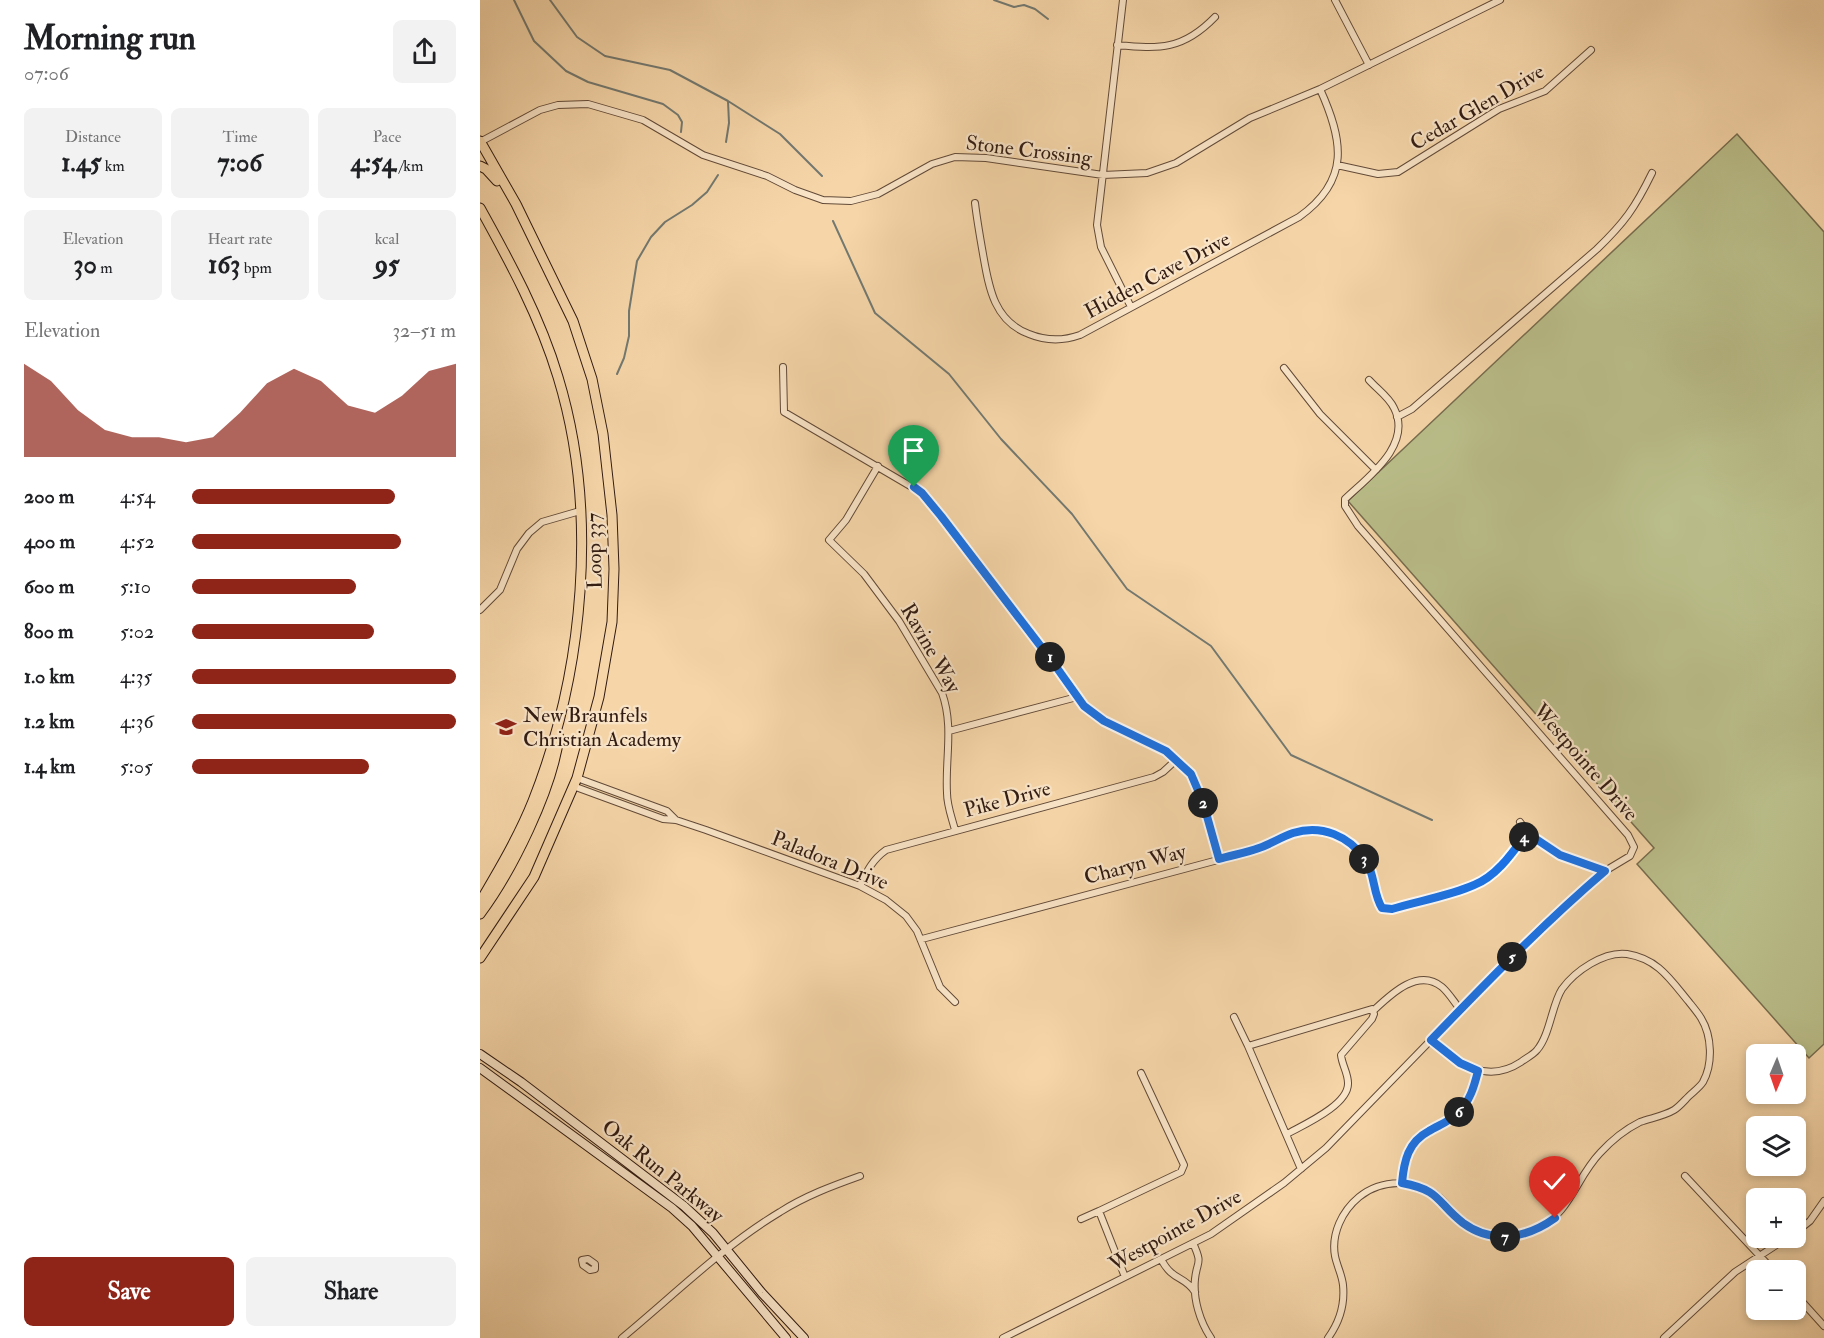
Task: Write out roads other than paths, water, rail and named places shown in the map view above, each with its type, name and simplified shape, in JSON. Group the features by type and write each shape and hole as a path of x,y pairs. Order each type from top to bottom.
{"main road":[{"name":"Loop 337","path":"480,142 516,204 573,321 592,379 603,435 611,503 614,569 612,622 599,697 575,782 534,877 480,958"},
{"path":"480,166 492,174 516,204"},
{"name":"Loop 337","path":"480,208 522,284 558,376 575,450 580,511 579,590 574,648 560,716 532,803 499,871 480,902"},
{"path":"480,914 518,850 542,798 556,758 560,716"}],"street":[{"path":"1122,0 1097,225 1098,237 1108,263 1131,307"},
{"path":"1335,0 1369,65"},
{"name":"Stone Crossing","path":"480,142 540,110 558,105 588,104 643,120 703,155 767,176 795,190 823,200 851,201 870,196 932,164 955,158 986,158 1103,176 1147,173 1176,163 1250,118 1369,65 1500,0"},
{"path":"1118,45 1145,48 1173,44 1200,32 1215,17"},
{"name":"Cedar Glen Drive","path":"1337,165 1378,174 1398,172 1499,109 1545,91 1591,50"},
{"name":"Hidden Cave Drive","path":"975,203 989,290 1001,314 1020,331 1052,340 1069,339 1299,217 1320,199 1337,165 1337,130 1320,88"},
{"path":"1369,380 1392,404 1397,417 1412,409 1597,249 1620,226 1637,204 1652,173"},
{"path":"783,367 784,412 922,493 1084,706 1104,721 1166,751 1194,780 1203,802 1219,859"},
{"path":"1284,368 1320,414 1376,470"},
{"name":"Westpointe Drive","path":"1004,1338 1211,1234 1260,1201 1333,1141 1460,1009 1564,906 1605,871 1632,854 1634,847 1631,839 1366,534 1345,506 1345,499 1376,470 1392,451 1397,417"},
{"name":"Ravine Way","path":"878,466 846,520 829,540 859,568 899,621 938,686 945,703 949,731 947,796 955,830"},
{"path":"480,610 500,590 517,549 529,532 542,522 580,511"},
{"path":"949,731 1077,697"},
{"name":"Pike Drive","path":"860,886 869,866 886,850 1154,777 1176,760"},
{"name":"Paladora Drive","path":"575,782 663,819 676,820 860,886 896,907 912,923 922,939 940,987 955,1002"},
{"path":"1520,822 1527,833 1560,855 1605,871"},
{"name":"Charyn Way","path":"922,939 1258,849 1302,831 1324,831 1351,843 1365,859 1382,908 1392,909 1475,885 1493,873 1506,860 1527,833"},
{"path":"1328,1338 1336,1326 1342,1306 1343,1287 1334,1251 1336,1234 1341,1220 1353,1203 1367,1191 1385,1184 1402,1183 1427,1190 1438,1197 1463,1223 1486,1234 1512,1237 1535,1231 1563,1210 1586,1169 1602,1150 1637,1124 1675,1109 1703,1083 1709,1064 1710,1047 1702,1019 1669,975 1641,957 1622,954 1603,956 1576,976 1562,990 1537,1051 1509,1070 1478,1071 1460,1063 1431,1040"},
{"path":"1287,1134 1322,1115 1346,1091 1348,1081 1341,1055 1372,1019 1373,1011 1407,984 1428,979 1442,987 1460,1009"},
{"path":"1248,1046 1369,1009 1373,1011"},
{"path":"1234,1017 1301,1169"},
{"name":"Oak Run Parkway","path":"480,1054 521,1082 684,1206 713,1233 804,1338"},
{"name":"Oak Run Parkway","path":"480,1068 672,1208 692,1226 786,1338"},
{"path":"1402,1183 1404,1163 1410,1147 1422,1135 1448,1121 1462,1108 1472,1093 1478,1071"},
{"path":"1081,1219 1181,1172 1184,1165 1141,1073"},
{"path":"622,1338 726,1249 765,1221 801,1200 860,1176"},
{"path":"1685,1176 1764,1260"},
{"path":"1806,1224 1824,1201"},
{"path":"1099,1212 1125,1277"},
{"path":"1193,1243 1199,1260 1195,1293 1201,1319 1211,1338"},
{"path":"1664,1338 1735,1272 1770,1248"},
{"path":"1161,1259 1171,1275 1184,1280 1195,1293"},
{"path":"1184,1280 1196,1273"},
{"path":"1806,1306 1824,1326"}],"waterway":[{"path":"514,0 534,41 566,71 588,82 663,104 678,115 682,122 681,132"},
{"path":"550,0 577,37 605,56 670,70 728,101 780,134 822,176"},
{"path":"994,0 1014,7 1024,5 1035,9 1048,19"},
{"path":"726,142 729,123 728,101"},
{"path":"617,374 624,358 629,336 629,311 637,261 651,237 665,222 692,205 707,192 718,175"},
{"path":"833,221 875,313 949,374 1001,439 1072,514 1127,589 1211,646 1291,755 1432,820"}],"place":[{"name":"New Braunfels Christian Academy","path":"506,727"}]}
